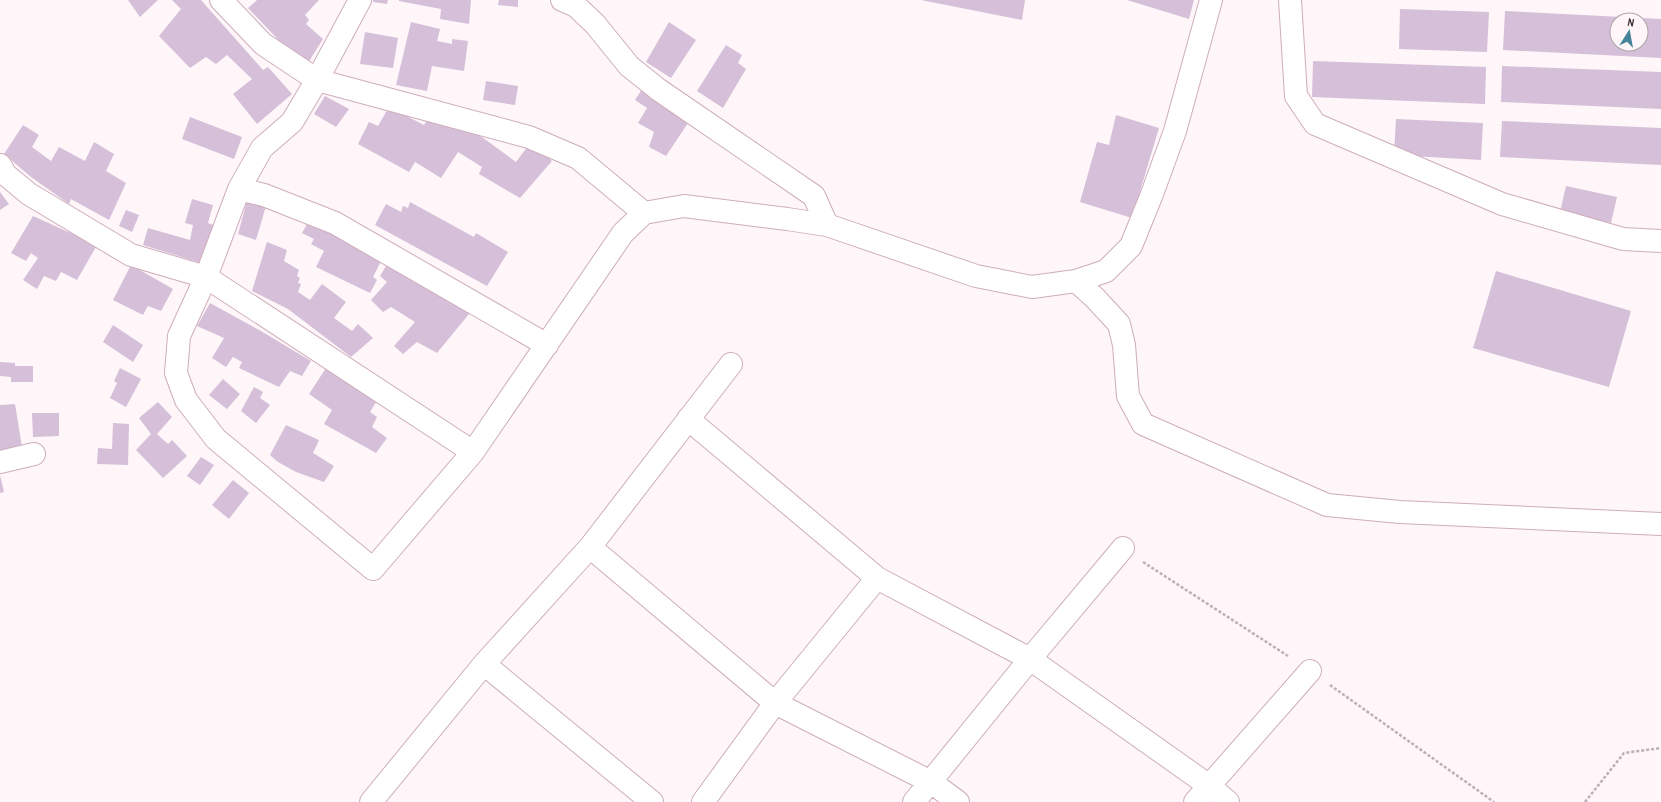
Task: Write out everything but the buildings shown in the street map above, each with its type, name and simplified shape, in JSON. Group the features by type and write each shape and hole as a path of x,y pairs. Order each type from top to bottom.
{"street":[{"path":"222,0 263,44 317,80 529,136 578,158 644,213"},
{"path":"360,0 317,80 292,122 262,148 239,189 206,277 179,336 176,373 186,400 216,438 373,569 473,452 623,233 644,213 684,206 788,218 827,225 976,276 1032,287 1076,281 1106,271 1131,246 1175,131 1211,0"},
{"path":"562,0 576,6 581,10 595,24 629,66 659,90 814,196 827,225"},
{"path":"1290,0 1296,96 1315,124 1502,204 1623,239 1661,241"},
{"path":"0,166 6,175 29,194 131,255 206,277 473,452"},
{"path":"239,189 264,195 335,223 547,345"},
{"path":"1076,281 1095,298 1119,324 1124,345 1128,396 1143,424 1327,505 1400,512 1661,524"},
{"path":"377,800 484,664 590,547 731,364"},
{"path":"688,419 877,578 1030,659 1202,794 1228,802"},
{"path":"0,462 34,454"},
{"path":"590,547 776,703 931,782 958,802"},
{"path":"914,802 1122,548"},
{"path":"703,802 776,703 877,578"},
{"path":"484,664 652,802"},
{"path":"1202,794 1310,671"}],"path":[{"path":"1585,802 1624,753 1661,748"}]}
